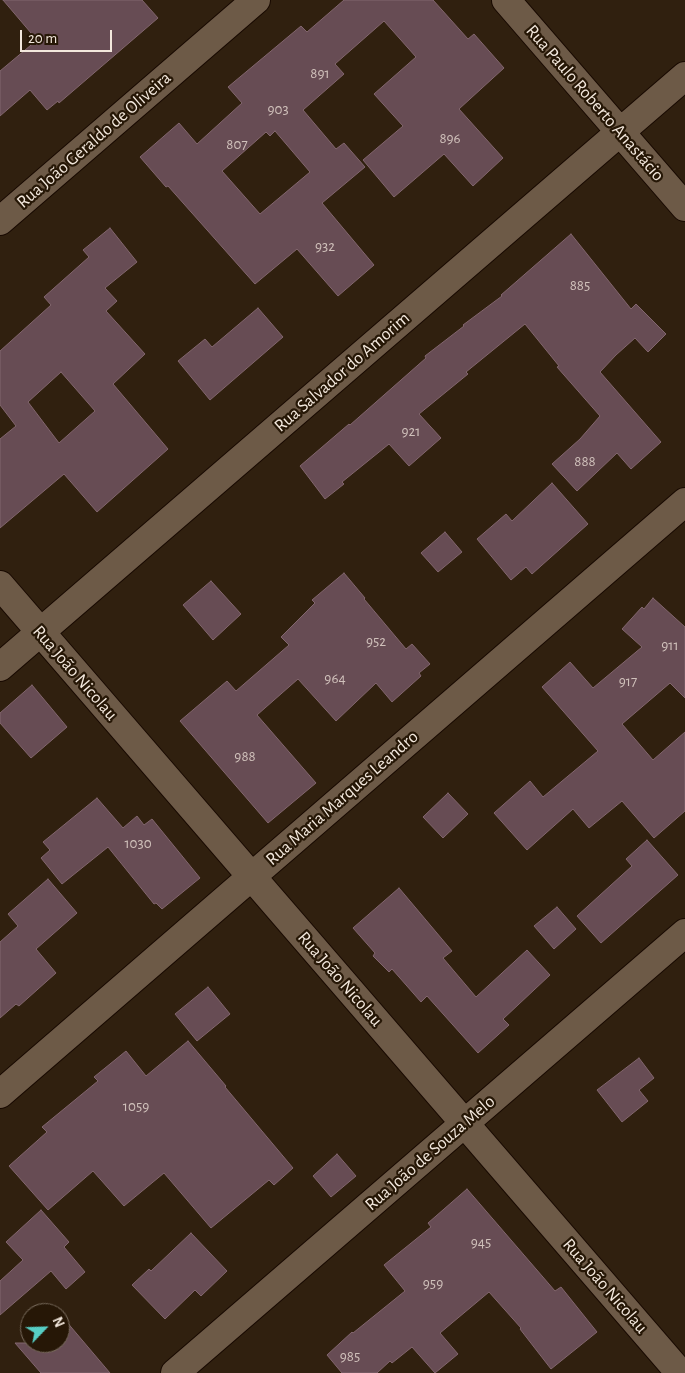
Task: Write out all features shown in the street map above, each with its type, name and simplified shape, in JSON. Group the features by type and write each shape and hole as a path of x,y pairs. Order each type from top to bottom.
{"street":[{"name":"Rua João Geraldo de Oliveira","path":"0,221 256,0"},
{"name":"Rua Paulo Roberto Anastácio","path":"506,0 685,207"},
{"name":"Rua Salvador do Amorim","path":"0,667 685,76"},
{"name":"Rua Maria Marques Leandro","path":"0,1094 685,502"},
{"name":"Rua João Nicolau","path":"0,585 680,1373"},
{"name":"Rua João de Souza Melo","path":"175,1373 685,933"},
{"path":"680,1373 685,1369"}],"building":[{"path":"3,0 142,0 158,18 59,103 58,101 47,110 30,90 0,116 0,71 37,40"},
{"path":"344,0 433,0 468,39 474,34 504,68 459,109 503,158 473,186 444,154 394,197 363,160 403,126 374,94 416,57 384,21 335,64 344,74 303,110 336,149 344,143 365,167 322,203 374,265 338,296 297,249 255,284 140,157 179,123 197,144 242,103 228,87 301,26 307,32","holes":["275,131 310,172 260,214 222,171 266,132 270,136"]},
{"path":"110,228 137,262 105,288 117,301 106,311 145,354 113,384 168,449 97,512 64,474 0,528 0,439 16,426 0,405 0,351 51,305 44,297 89,257 83,250","holes":["61,372 95,411 59,443 28,402"]},
{"path":"571,234 631,309 636,304 666,334 648,352 635,338 600,372 661,442 631,469 617,453 577,491 552,464 580,439 600,416 557,367 559,366 525,324 466,372 468,374 419,414 441,438 409,466 389,444 342,482 344,484 325,499 300,466 350,425 426,358 425,356 502,296"},
{"path":"258,308 283,337 210,400 178,361 205,339 212,347"},
{"path":"552,483 588,524 532,574 526,567 511,580 477,539 506,514 512,521"},
{"path":"445,532 462,552 438,572 421,553"},
{"path":"344,573 406,649 412,644 430,664 419,673 421,676 392,702 376,683 336,721 298,679 257,715 316,783 268,823 180,721 227,681 236,691 289,645 281,637 315,603 312,600"},
{"path":"211,581 241,614 213,640 183,605"},
{"path":"653,598 685,627 685,698 670,683 622,724 653,760 685,732 685,811 654,838 622,801 589,828 573,809 527,850 494,813 530,781 543,797 598,751 542,687 570,662 593,688 642,647 622,629"},
{"path":"32,685 67,727 31,758 0,723 0,713"},
{"path":"448,793 468,814 443,838 423,817"},
{"path":"97,798 123,828 137,816 144,825 152,819 200,878 162,909 156,903 154,904 108,847 62,884 41,858 50,850 43,842"},
{"path":"647,840 678,875 601,943 577,916 632,866 626,859"},
{"path":"48,879 77,913 36,949 56,973 19,1006 16,1004 0,1018 0,942 18,926 8,914"},
{"path":"399,888 452,951 443,958 476,997 527,950 550,975 503,1019 509,1025 478,1053 427,996 421,1002 392,969 389,972 373,956 375,953 353,928"},
{"path":"557,907 576,929 554,949 534,926"},
{"path":"208,987 230,1014 197,1041 175,1014"},
{"path":"188,1041 293,1168 274,1185 269,1180 211,1228 164,1173 124,1206 93,1171 48,1210 9,1166 47,1132 42,1127 98,1081 94,1077 126,1051 146,1076"},
{"path":"639,1058 654,1078 639,1090 648,1101 622,1122 597,1090"},
{"path":"337,1154 356,1176 331,1197 313,1176"},
{"path":"467,1189 555,1291 561,1287 597,1332 551,1369 521,1328 489,1292 440,1333 458,1354 435,1373 412,1347 392,1363 390,1361 377,1373 342,1373 327,1355 352,1332 405,1291 384,1265 431,1227 428,1223"},
{"path":"41,1210 69,1242 64,1247 85,1272 66,1289 51,1271 0,1315 0,1281 23,1260 6,1242"},
{"path":"191,1233 227,1271 201,1296 195,1290 165,1319 132,1285 149,1269 151,1271"},
{"path":"70,1326 110,1373 41,1373 24,1353 70,1353"}]}
